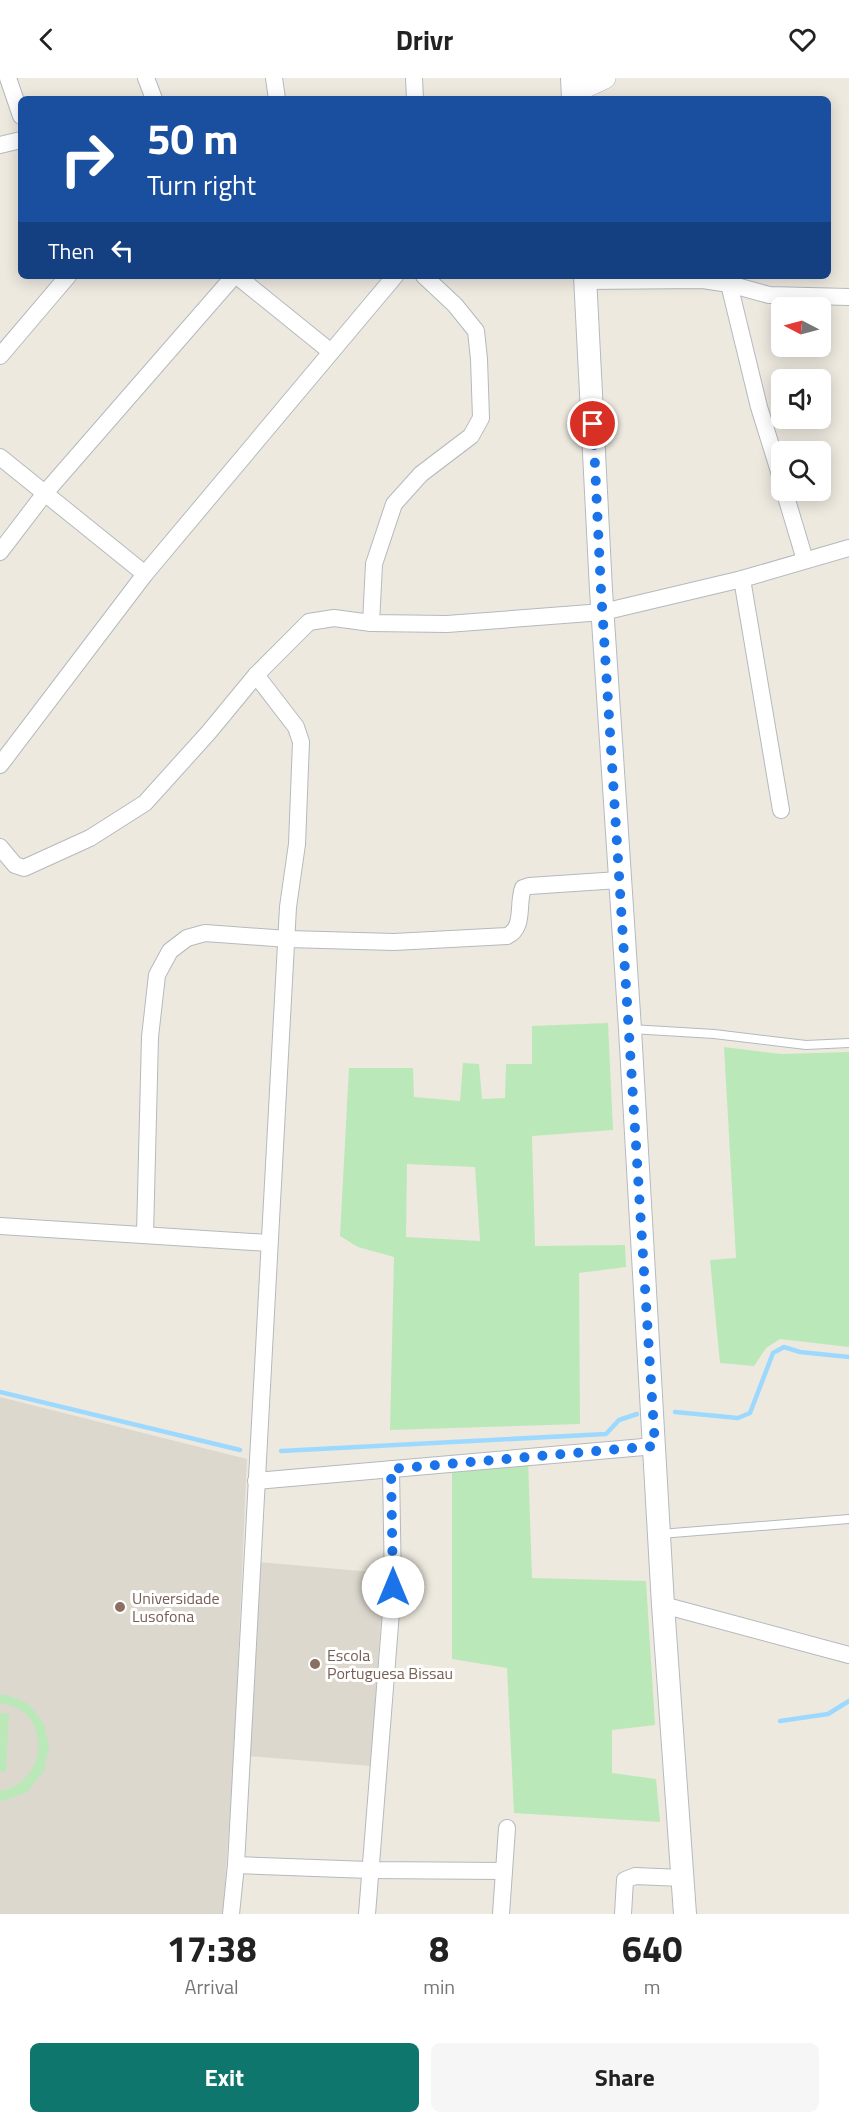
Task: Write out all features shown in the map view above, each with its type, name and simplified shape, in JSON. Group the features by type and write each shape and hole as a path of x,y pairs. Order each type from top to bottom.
{"main road":[{"path":"586,279 619,880 630,1029 663,1605 685,1914"}],"street":[{"path":"8,78 18,107"},
{"path":"146,78 153,96"},
{"path":"274,78 277,96"},
{"path":"414,78 415,96"},
{"path":"571,92 605,78"},
{"path":"0,145 18,141"},
{"path":"0,356 65,279"},
{"path":"0,552 45,494 232,279"},
{"path":"239,279 331,352"},
{"path":"0,765 145,574 392,279"},
{"path":"371,623 374,564 394,504 421,474 471,436 481,418 476,331 455,305 427,279"},
{"path":"586,279 703,280 729,284 769,295 849,297"},
{"path":"729,284 759,407 771,446"},
{"path":"0,457 145,574"},
{"path":"787,501 806,560"},
{"path":"0,847 15,865 24,868 90,838 145,803 209,732 256,675 309,622 334,618 407,625 447,624 603,612 742,579 849,548"},
{"path":"742,579 781,810"},
{"path":"231,1914 236,1865 288,907 297,844 301,742 296,727 256,675"},
{"path":"145,1233 150,1037 157,975 170,951 187,938 205,933 288,939 394,942 507,936 514,933 518,927 523,888 619,880"},
{"path":"0,1226 145,1233 269,1243"},
{"path":"256,1481 655,1446"},
{"path":"367,1914 393,1587 391,1469"},
{"path":"663,1605 849,1656"},
{"path":"501,1914 507,1828"},
{"path":"236,1865 369,1870 504,1871"},
{"path":"623,1914 625,1880 635,1876 682,1878"}],"lane":[{"path":"630,1029 722,1035 806,1044 849,1043"},
{"path":"659,1534 849,1519"}],"shaded area":[{"name":"Universidade Lusofona","path":"0,1397 247,1459 234,1755 223,1914 0,1914"},
{"name":"Escola Portuguesa Bissau","path":"258,1562 384,1573 371,1766 247,1756"}],"green space":[{"path":"608,1023 613,1130 532,1136 535,1246 625,1245 626,1267 579,1273 580,1424 390,1430 394,1257 358,1247 340,1236 349,1068 413,1068 414,1097 460,1101 463,1063 479,1064 482,1099 505,1098 506,1064 532,1064 532,1026","holes":["407,1164 475,1167 480,1241 406,1237"]},
{"path":"724,1047 781,1054 849,1052 849,1347 780,1339 766,1348 754,1366 720,1363 710,1260 736,1258"},
{"path":"528,1459 532,1578 646,1581 655,1725 612,1730 612,1773 656,1779 660,1822 514,1813 507,1668 452,1659 452,1465"},
{"path":"0,1695 8,1695 29,1704 44,1724 49,1747 44,1771 27,1792 3,1801 0,1801 0,1791 17,1784 29,1773 36,1759 38,1744 36,1729 28,1717 16,1708 0,1704"},
{"path":"0,1713 9,1714 6,1772 0,1771"}],"waterway":[{"path":"675,1412 738,1418 750,1413 773,1353 784,1347 800,1352 849,1357"},
{"path":"0,1392 240,1450"},
{"path":"281,1451 606,1434 619,1420 637,1414"},
{"path":"780,1721 828,1714 849,1701"}],"place":[{"name":"Universidade Lusofona","path":"120,1607"},
{"name":"Escola Portuguesa Bissau","path":"315,1664"}],"route":[{"path":"393,1587 391,1469 655,1446 601,590 593,424"}]}
